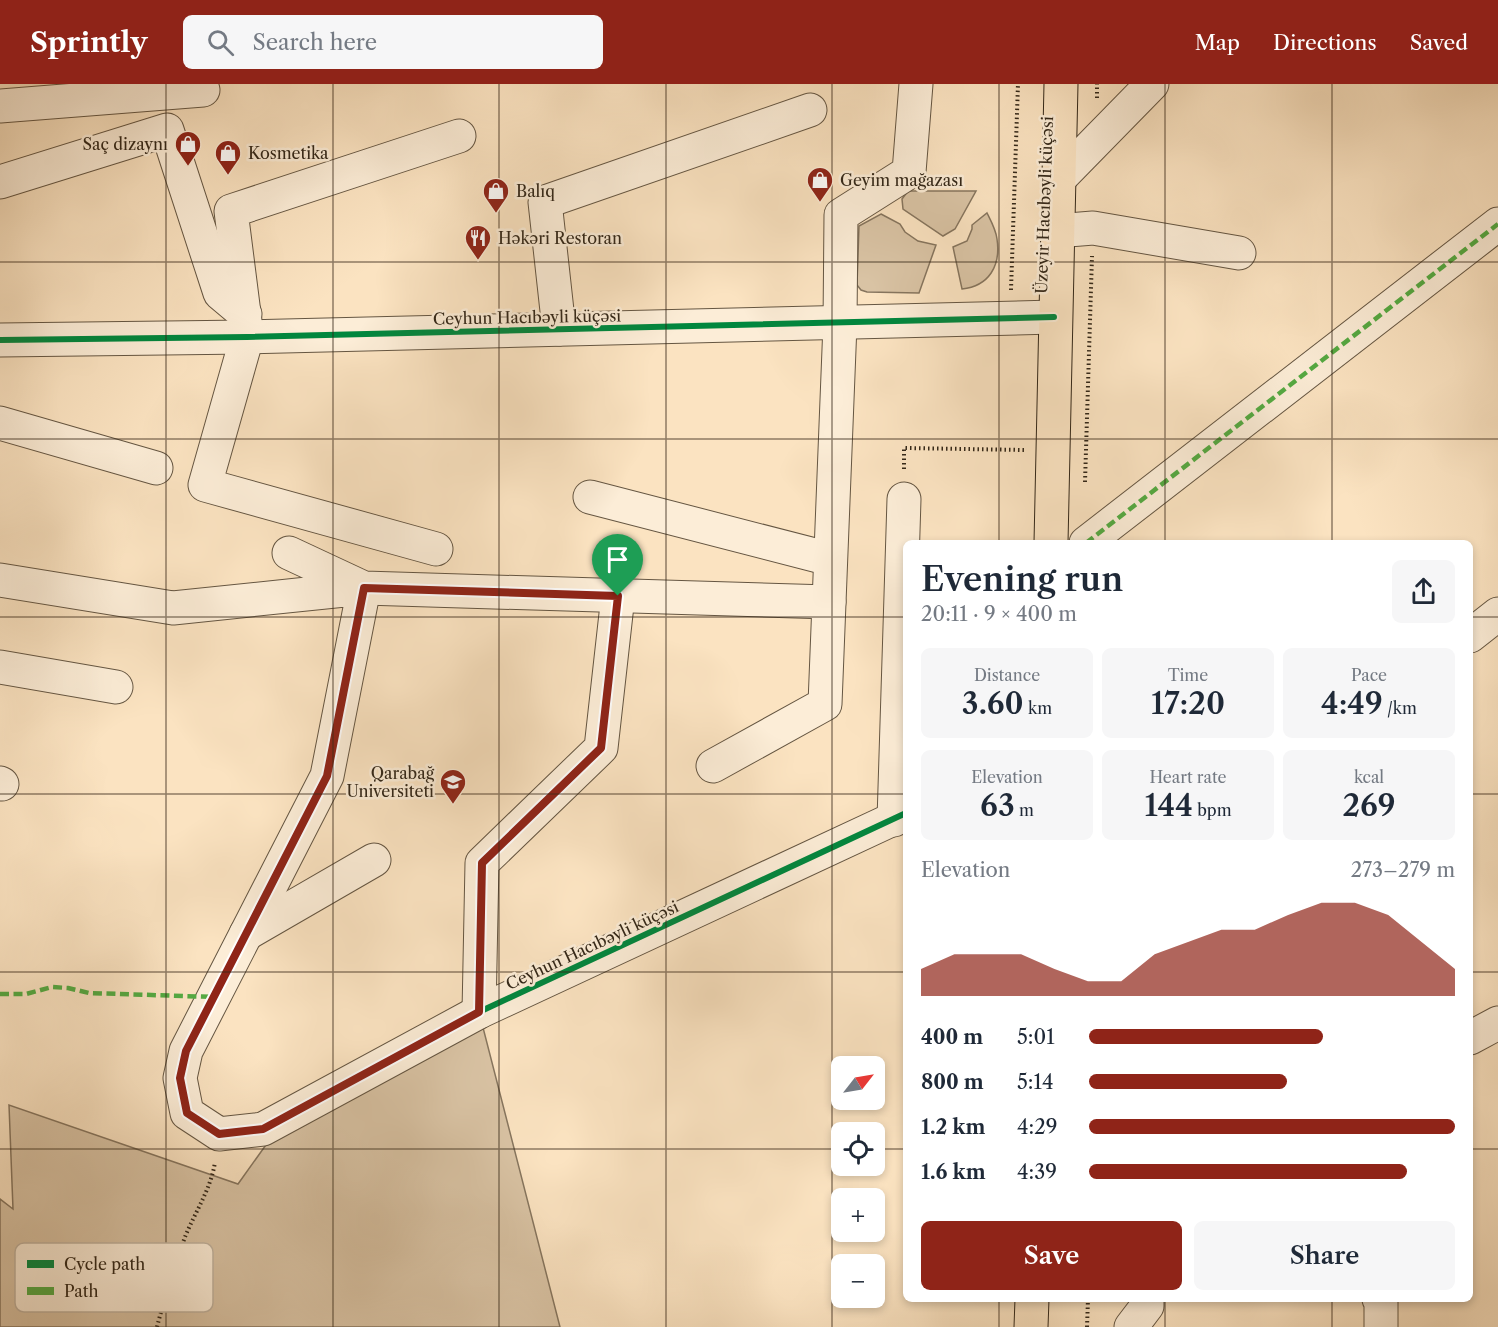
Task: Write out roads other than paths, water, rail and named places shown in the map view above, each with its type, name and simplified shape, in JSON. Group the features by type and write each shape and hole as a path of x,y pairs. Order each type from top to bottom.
{"main road":[{"name":"Üzeyir Hacıbəyli küçəsi","path":"1051,540 1060,84"}],"street":[{"path":"713,766 825,704 840,324 841,215 909,172 916,84"},
{"path":"1058,180 1152,84"},
{"path":"0,106 203,90"},
{"path":"559,329 545,201 810,110"},
{"path":"0,182 167,130 220,293 246,325"},
{"path":"436,549 205,485 246,325 231,211 459,136"},
{"path":"1090,540 1498,224"},
{"path":"1056,231 1093,228 1239,253"},
{"name":"Ceyhun Hacıbəyli küçəsi","path":"0,339 246,325 559,329 840,324 1054,317"},
{"path":"0,423 156,468"},
{"path":"590,498 830,559"},
{"path":"903,540 904,499"},
{"path":"289,553 364,588"},
{"path":"900,817 903,578"},
{"path":"0,580 173,608 364,588 829,602"},
{"path":"246,934 327,776 364,588"},
{"path":"479,1012 482,863 601,748 618,596"},
{"path":"1473,634 1498,614"},
{"path":"0,667 116,687"},
{"name":"Ceyhun Hacıbəyli küçəsi","path":"246,934 186,1051 180,1078 187,1113 219,1134 263,1129 479,1012 900,817"},
{"path":"246,934 374,860"},
{"path":"1473,1036 1498,1023"},
{"path":"1131,1327 1147,1306 1147,1302"},
{"path":"1381,1327 1382,1302"}],"place":[{"name":"Saç dizaynı","path":"188,167"},
{"name":"Kosmetika","path":"228,176"},
{"name":"Geyim mağazası","path":"820,203"},
{"name":"Balıq","path":"496,214"},
{"name":"Həkəri Restoran","path":"478,261"},
{"name":"Qarabağ Universiteti","path":"453,805"}]}
